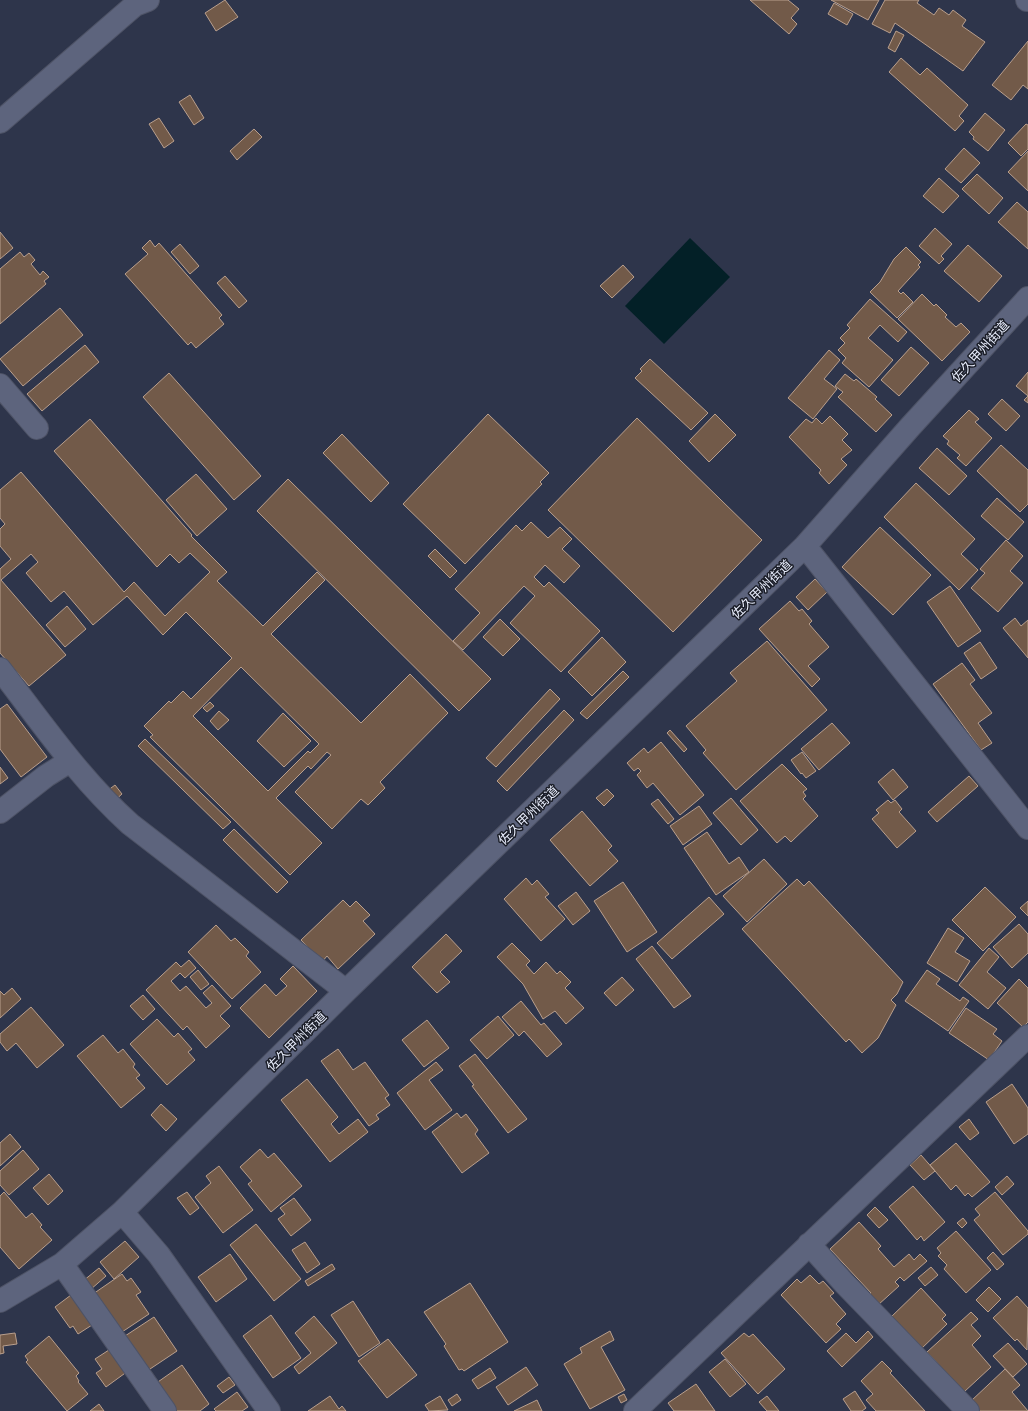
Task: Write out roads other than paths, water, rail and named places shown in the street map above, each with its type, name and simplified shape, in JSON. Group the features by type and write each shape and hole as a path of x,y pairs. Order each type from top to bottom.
{"street":[{"path":"0,122 135,5 148,0"},
{"name":"佐久甲州街道","path":"0,1301 62,1264 122,1212 346,991 805,546 910,427 1028,298"},
{"path":"0,385 37,428"},
{"path":"805,546 1027,826"},
{"path":"0,669 70,761 105,801 130,824 346,991"},
{"path":"0,812 46,776 70,761"},
{"path":"635,1411 1028,1036"},
{"path":"122,1212 159,1255 269,1411"},
{"path":"810,1244 844,1283 968,1411"},
{"path":"62,1264 165,1411"}],"water":[{"path":"690,238 730,277 664,344 625,306"}]}
